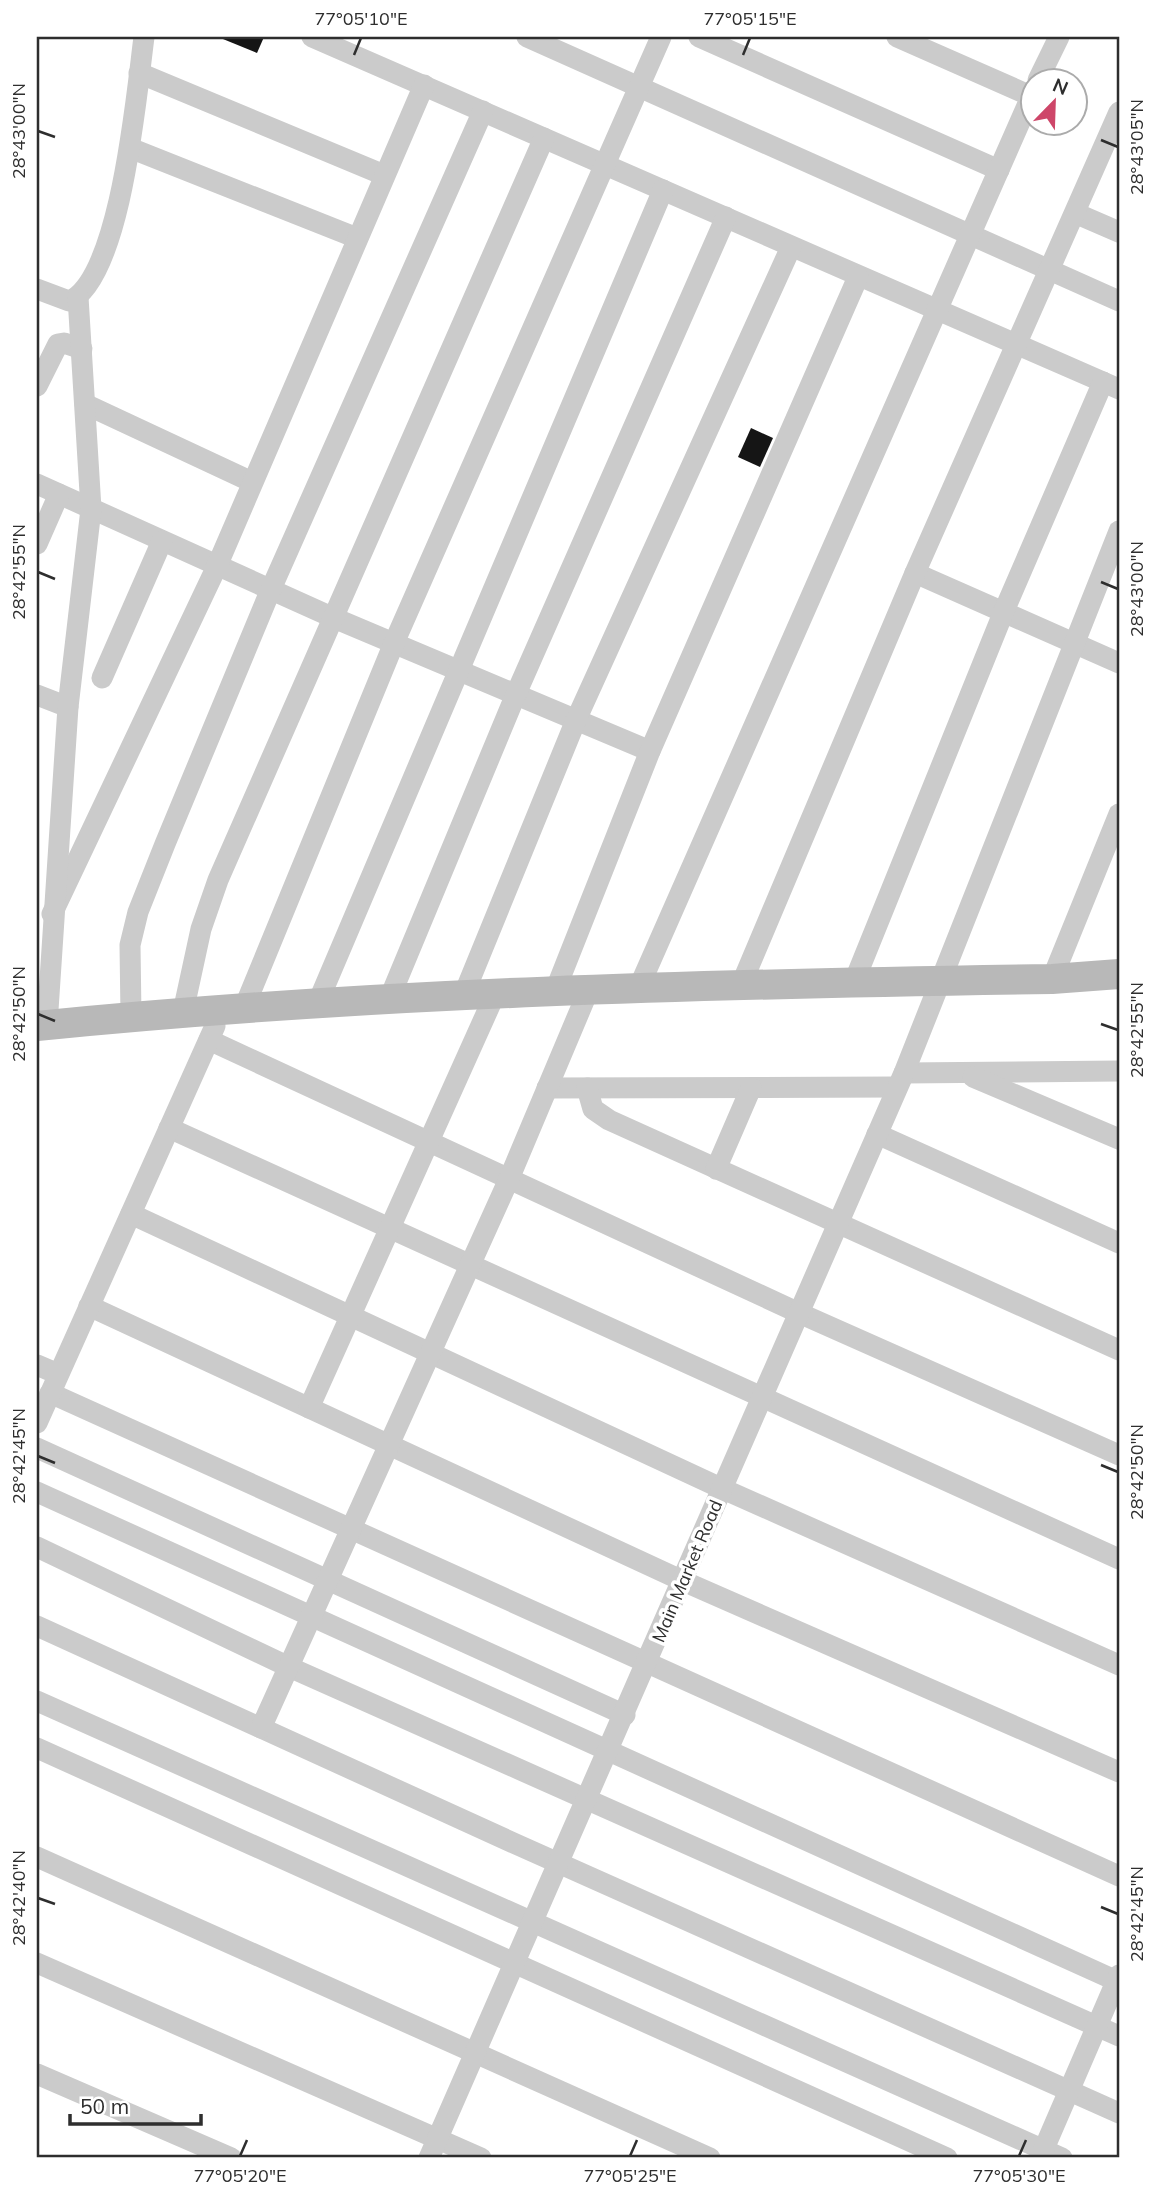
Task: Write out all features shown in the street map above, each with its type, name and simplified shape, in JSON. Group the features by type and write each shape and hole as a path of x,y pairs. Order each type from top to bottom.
{"street":[{"path":"37,289 69,301 78,297 91,279 117,210 130,148 144,37"},
{"path":"312,37 350,44 424,85 1111,386 1004,611 855,982"},
{"path":"527,37 1119,300"},
{"path":"45,1403 209,1040 233,1008 662,37"},
{"path":"699,37 999,170"},
{"path":"897,37 1020,84"},
{"path":"1045,66 1059,37"},
{"path":"139,74 383,174"},
{"path":"52,914 217,566 383,174 424,85"},
{"path":"131,1016 130,945 138,912 271,589 483,111"},
{"path":"741,985 915,573 1119,112"},
{"path":"639,987 1020,121"},
{"path":"183,1012 201,929 218,880 544,138"},
{"path":"130,148 356,238"},
{"path":"318,1002 457,669 663,190"},
{"path":"1075,213 1119,232"},
{"path":"390,997 516,694 726,217"},
{"path":"464,994 576,720 791,247"},
{"path":"555,991 650,751 858,277"},
{"path":"78,297 91,509 68,707 42,1025 390,997 639,987 1052,979 1119,974"},
{"path":"37,386 58,344 64,343 82,349"},
{"path":"85,404 252,482"},
{"path":"37,484 334,618 650,751"},
{"path":"37,544 58,494"},
{"name":"Main Market Road","path":"433,2149 609,1752 900,1080 1119,531"},
{"path":"102,678 162,541"},
{"path":"915,573 1119,663"},
{"path":"38,698 68,707"},
{"path":"1052,979 1119,814"},
{"path":"261,1728 509,1179 589,989"},
{"path":"309,1408 496,992"},
{"path":"209,1040 799,1313 1119,1455"},
{"path":"547,1088 751,1087 900,1080 964,1073 1119,1070"},
{"path":"964,1073 1119,1139"},
{"path":"716,1169 751,1087"},
{"path":"587,1088 589,1102 598,1114 1119,1350"},
{"path":"169,1128 1119,1559"},
{"path":"877,1134 1119,1243"},
{"path":"131,1214 723,1489 1119,1665"},
{"path":"89,1306 683,1581 1119,1772"},
{"path":"37,1366 45,1403"},
{"path":"45,1403 351,1530 1119,1876"},
{"path":"37,1448 625,1715"},
{"path":"37,1492 609,1752 1118,1979 1068,2090 1049,2156 37,1700"},
{"path":"37,1546 289,1667 1119,2036"},
{"path":"37,1626 560,1864 1119,2113"},
{"path":"37,1748 947,2158"},
{"path":"37,1857 710,2158"},
{"path":"37,1963 433,2149 481,2158"},
{"path":"37,2074 232,2158"}],"building":[{"path":"218,37 264,37 257,53"},
{"path":"751,428 773,438 760,467 738,457"}]}
